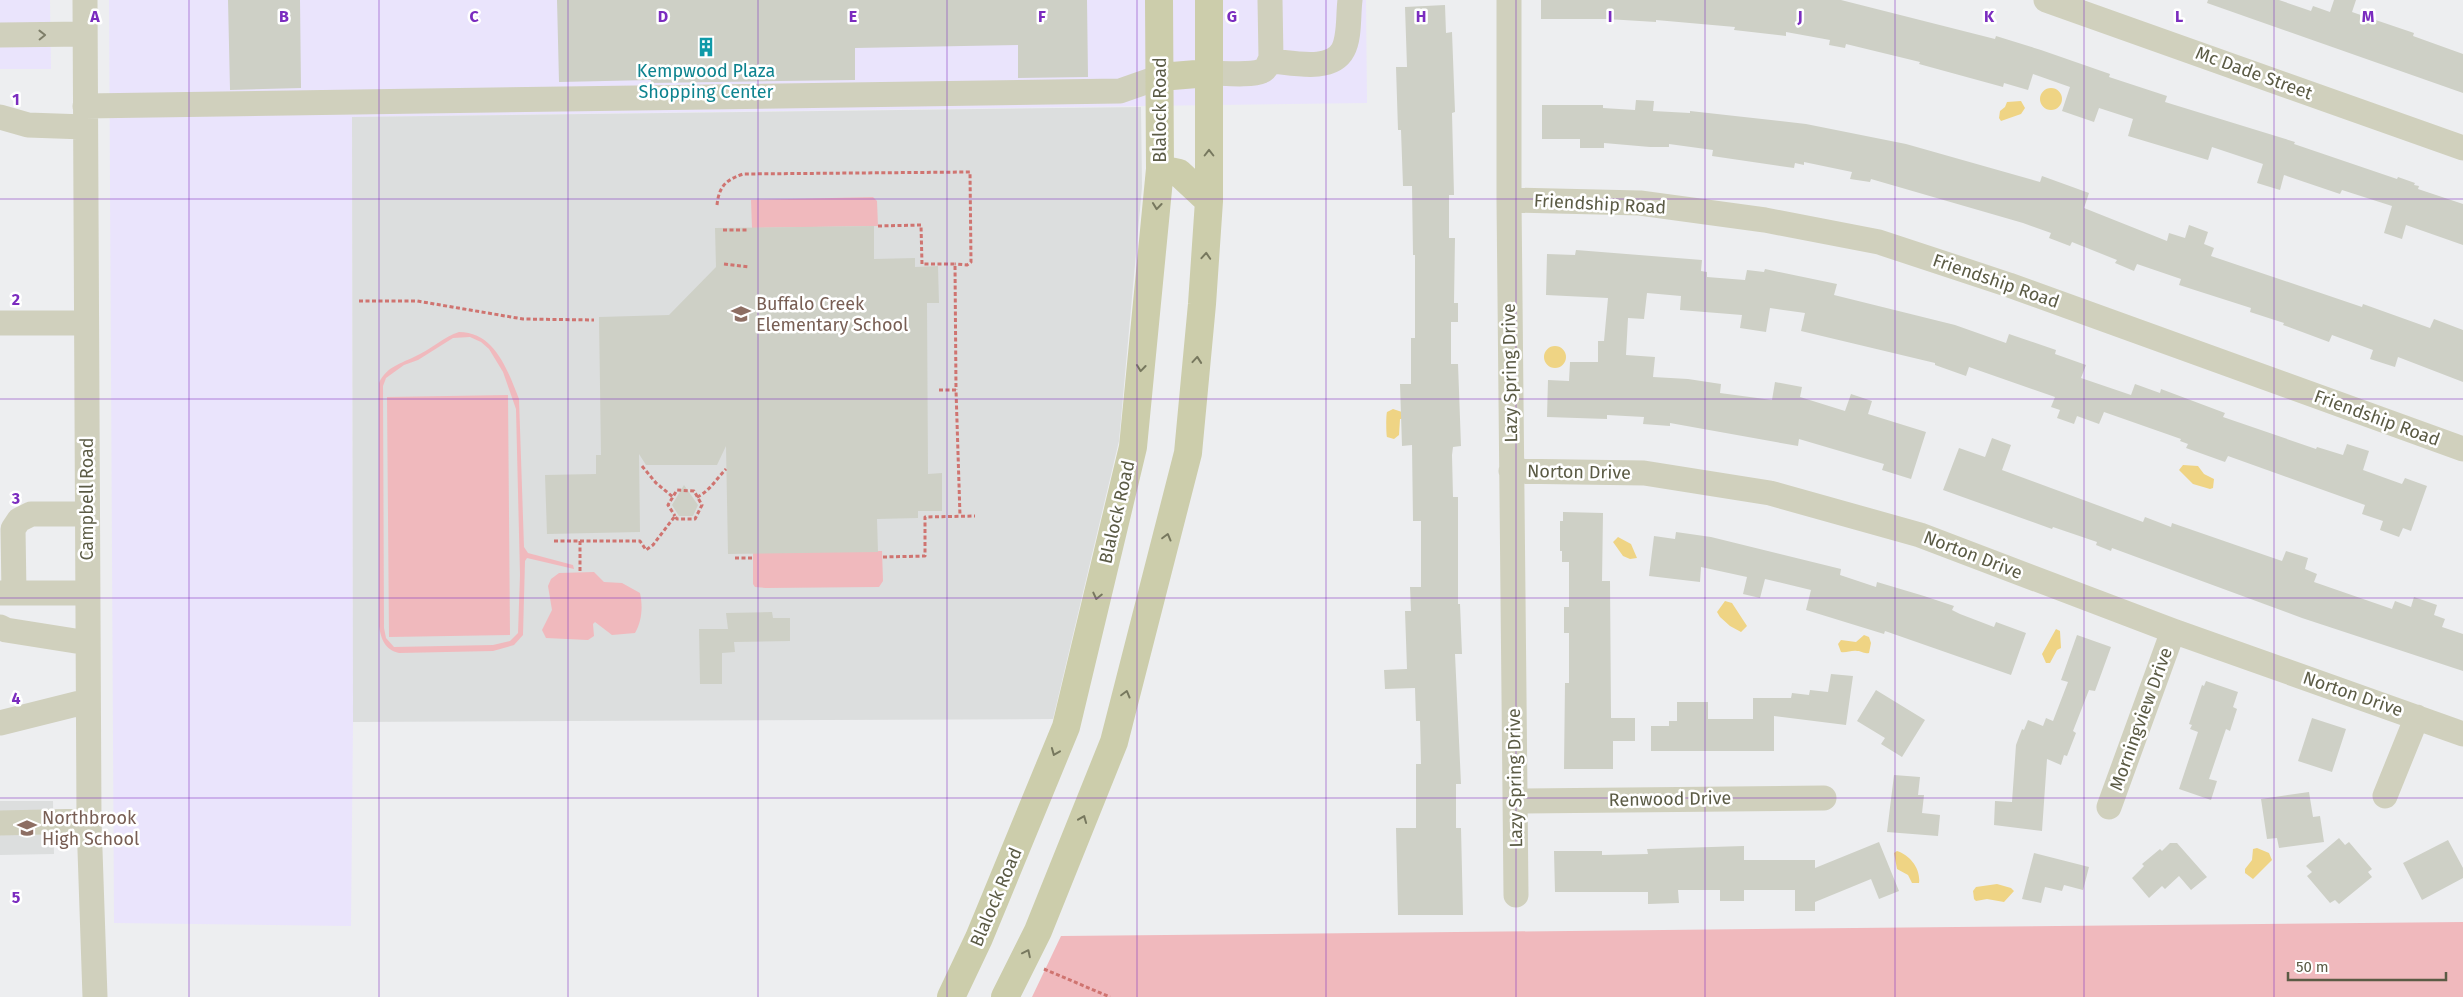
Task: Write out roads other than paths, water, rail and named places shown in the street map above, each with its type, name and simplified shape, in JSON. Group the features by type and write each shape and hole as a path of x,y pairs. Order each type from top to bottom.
{"main road":[{"name":"Blalock Road","path":"950,997 979,938 1066,727 1133,447 1160,169 1159,0"},
{"path":"1005,997 1038,931 1114,742 1188,453 1202,304 1209,201 1209,0"},
{"path":"1160,77 1209,73"},
{"path":"1160,169 1179,173 1209,201"}],"street":[{"name":"Campbell Road","path":"85,0 89,821 95,997"},
{"path":"1209,73 1263,70 1270,61 1270,0"},
{"path":"1270,61 1316,64 1325,63 1339,56 1345,44 1350,0"},
{"name":"Lazy Spring Drive","path":"1509,0 1511,472 1516,895"},
{"name":"Mc Dade Street","path":"2046,0 2463,148"},
{"path":"0,35 85,34"},
{"path":"0,117 28,125 85,117 1120,92 1160,77"},
{"name":"Friendship Road","path":"1509,200 1640,203 1765,220 1879,242 2009,285 2463,448"},
{"path":"0,323 86,323"},
{"name":"Norton Drive","path":"1511,472 1644,473 1770,494 1920,535 2173,631 2463,734"},
{"path":"87,514 31,514 19,520 13,529 7,594 87,594"},
{"path":"0,627 6,630 88,643"},
{"name":"Morningview Drive","path":"2109,806 2173,631"},
{"path":"0,723 88,701"},
{"name":"Norton Drive","path":"2385,796 2417,717"},
{"name":"Renwood Drive","path":"1516,801 1824,798"},
{"path":"0,823 89,821"}],"place":[{"name":"Kempwood Plaza Shopping Center","path":"706,47"},
{"name":"Buffalo Creek Elementary School","path":"741,314"},
{"name":"Northbrook High School","path":"27,828"}]}
